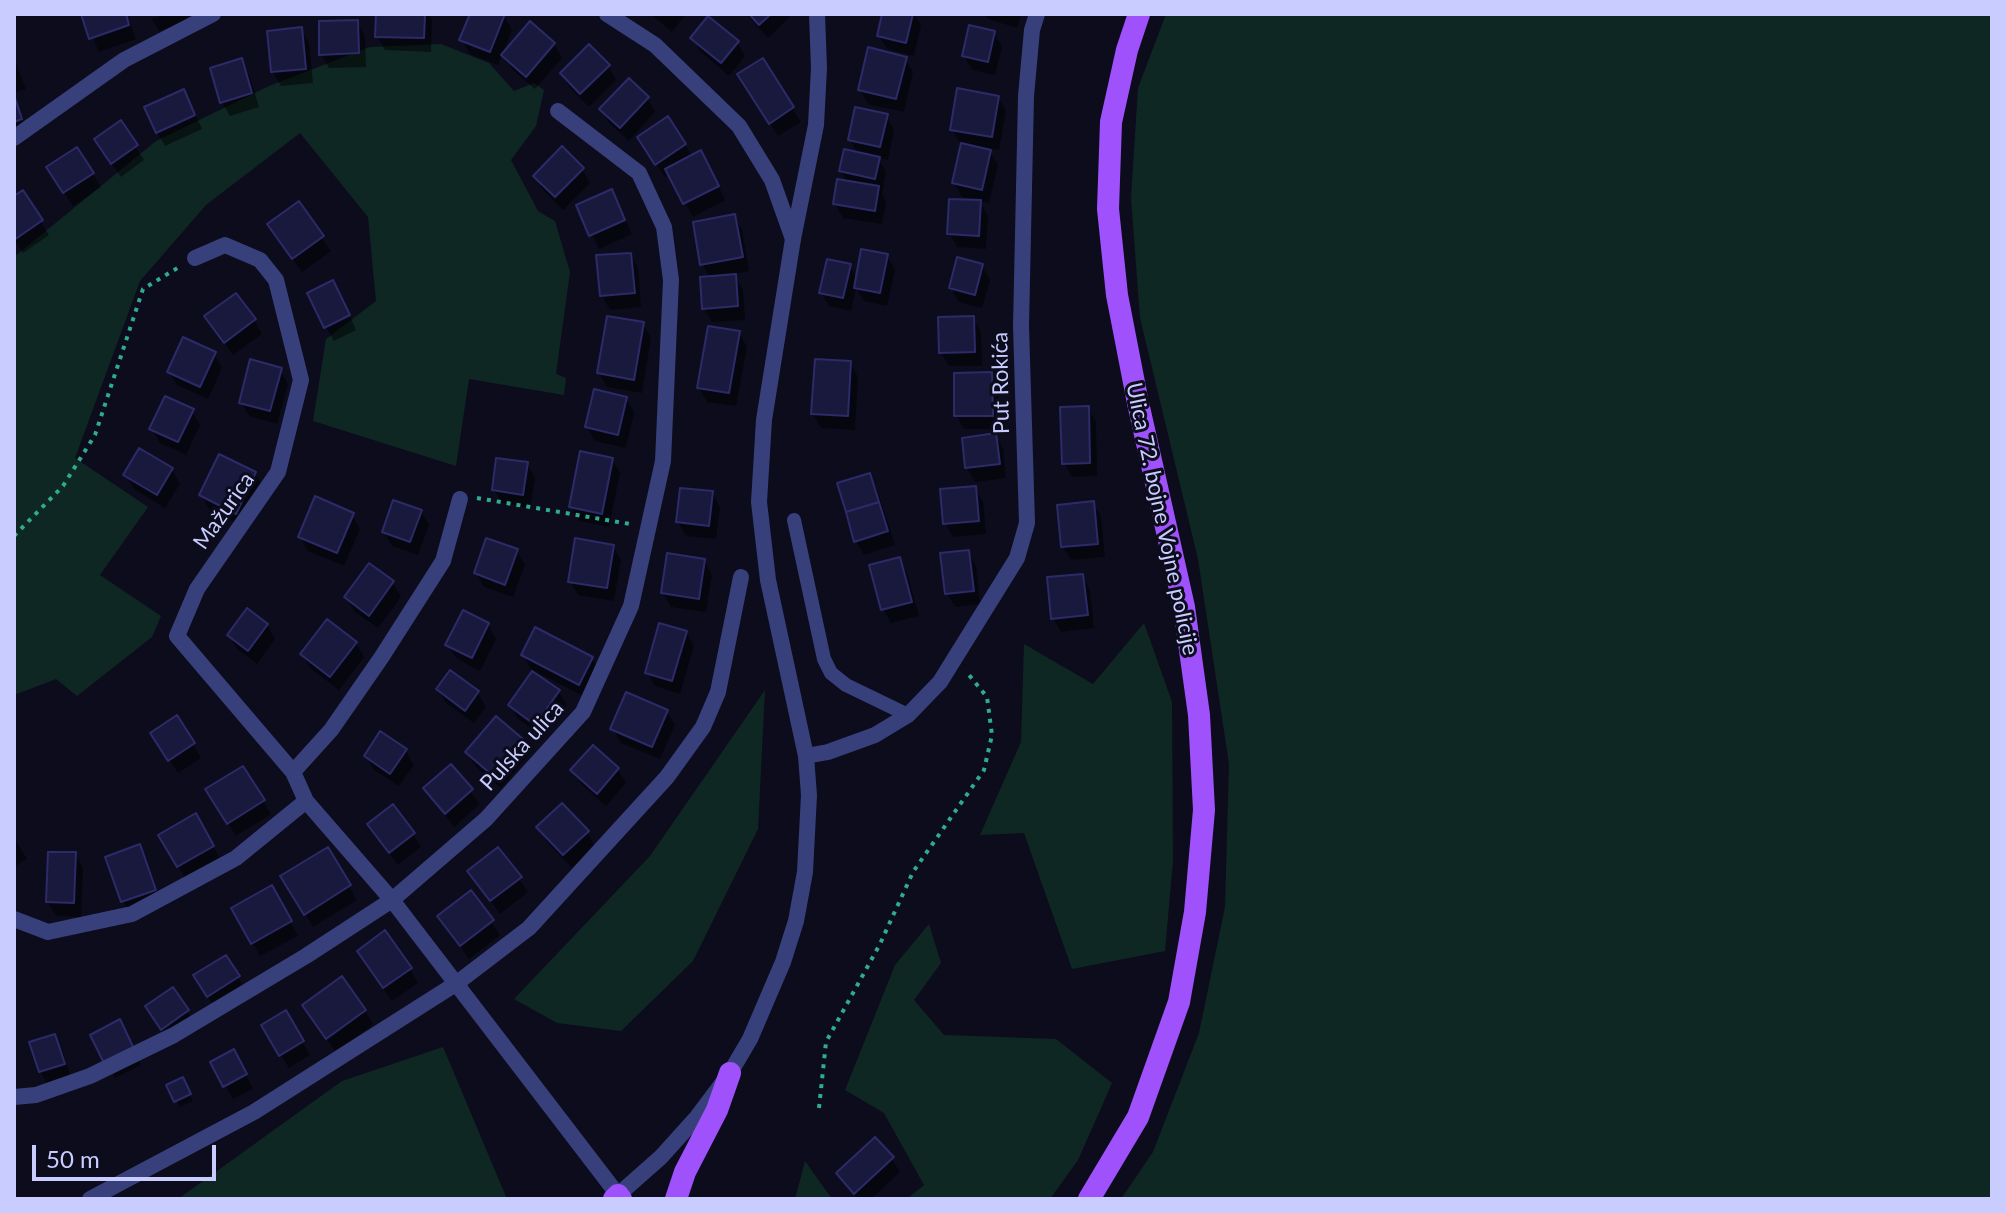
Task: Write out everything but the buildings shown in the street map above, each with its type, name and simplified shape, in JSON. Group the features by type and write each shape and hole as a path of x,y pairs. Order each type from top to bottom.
{"main road":[{"name":"Ulica 72. bojne Vojne policije","path":"1089,1199 1138,1117 1179,1002 1195,912 1204,810 1199,715 1184,607 1123,326 1108,209 1111,122 1127,50 1139,14"},
{"path":"676,1199 685,1172 717,1110 730,1073"}],"street":[{"path":"14,138 124,60 213,14"},
{"path":"607,14 655,45 739,126 772,180 793,239"},
{"path":"618,1198 697,1117 730,1073 750,1039 768,1000 796,921 805,872 808,829 806,756 768,580 759,502 760,457 793,239 816,125 819,68 817,14"},
{"name":"Put Rokića","path":"806,756 828,752 875,735 908,715 940,682 1017,558 1027,523 1021,326 1026,96 1032,30 1037,14"},
{"name":"Pulska ulica","path":"14,1097 36,1095 90,1076 174,1035 392,900 486,819 583,712 631,606 663,461 671,280 664,227 639,173 558,111"},
{"name":"Mažurica","path":"195,258 225,245 260,260 276,280 301,380 278,472 197,589 177,636 293,772 306,801 392,900 618,1198"},
{"path":"293,772 331,730 443,561 460,499"},
{"path":"90,1199 254,1112 457,983 539,917 667,777 703,727 718,692 741,577"},
{"path":"14,919 48,932 132,914 236,858 306,801"}],"lane":[{"path":"794,520 824,659 831,673 846,685 908,715"}],"path":[{"path":"14,536 63,486 95,435 143,289 195,258"},
{"path":"460,499 480,498 648,527"},
{"path":"819,1108 826,1042 880,944 913,872 984,770 992,735 987,697 956,657"}],"green space":[{"path":"1166,14 1992,14 1992,1199 1121,1199 1153,1152 1199,1033 1225,907 1229,764 1198,559 1140,318 1131,198 1138,88"},
{"path":"441,44 489,63 514,91 534,83 544,90 536,126 511,160 538,211 555,221 570,272 556,374 566,378 564,395 469,379 456,466 313,421 326,339 376,301 368,217 300,133 206,205 140,281 75,458 148,507 100,575 161,616 152,637 77,696 56,679 14,695 14,257 156,141 269,86 370,47"},
{"path":"1144,623 1172,702 1173,861 1165,951 1072,969 1024,833 980,835 1021,742 1024,644 1093,684"},
{"path":"765,690 758,829 693,961 621,1031 557,1023 514,999 650,856"},
{"path":"929,924 941,963 914,1000 944,1035 1056,1039 1112,1083 1078,1160 1050,1199 907,1199 924,1185 884,1113 845,1090 895,965"},
{"path":"443,1047 507,1199 178,1199 342,1081"},
{"path":"805,1161 832,1199 795,1199"}]}
